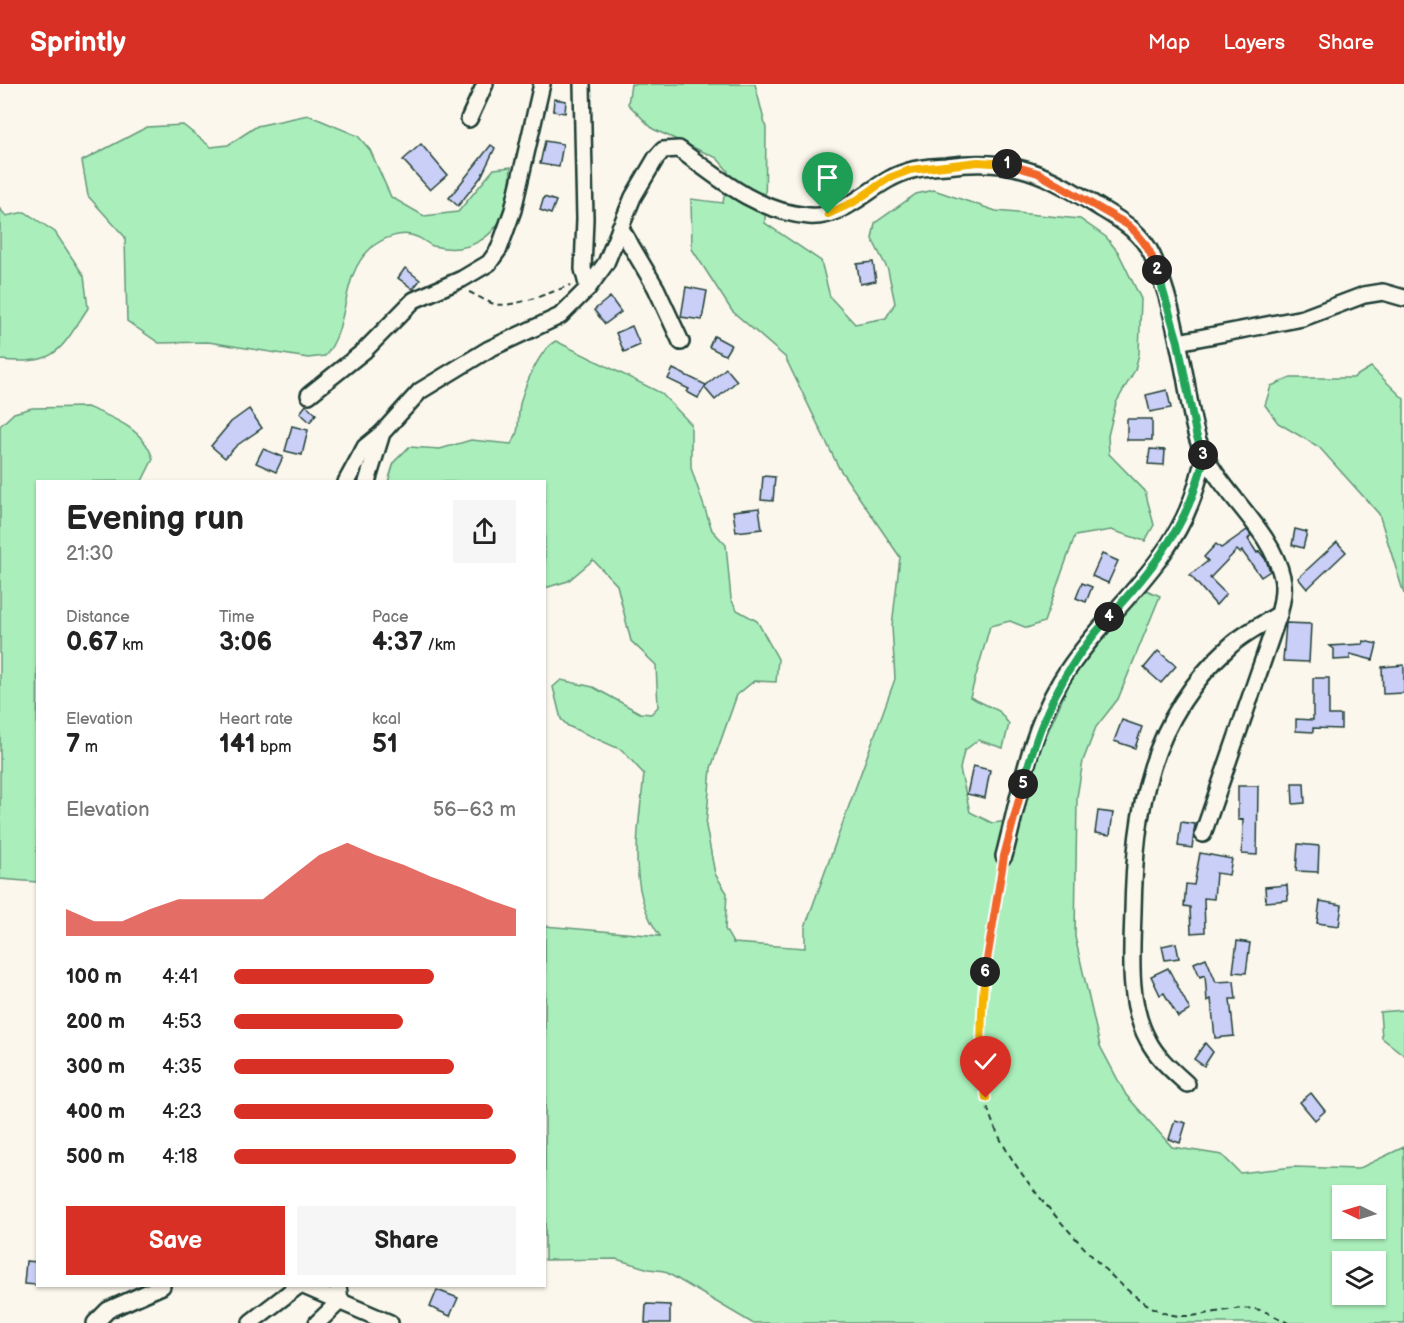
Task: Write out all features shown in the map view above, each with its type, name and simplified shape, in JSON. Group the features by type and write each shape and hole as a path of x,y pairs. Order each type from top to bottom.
{"street":[{"path":"469,119 485,84"},
{"path":"309,394 364,351 414,300 462,279 489,262 499,249 525,167 542,84"},
{"path":"582,84 586,284"},
{"path":"347,480 365,447 382,434 420,392 489,349 560,316 606,263 633,197 663,150 679,149 741,194 764,204 810,216 828,214 854,202 889,178 910,170 978,162 1020,166 1038,173 1090,202 1139,235 1152,254 1178,342 1196,434 1204,458 1214,476 1257,529 1278,563 1283,579 1284,593 1279,614 1203,834"},
{"path":"620,227 656,288 681,342"},
{"path":"1178,342 1303,318 1364,295 1383,292 1396,293 1404,298"},
{"path":"368,480 382,434"},
{"path":"1004,856 1030,757 1044,714 1059,683 1094,634 1142,579 1175,533 1191,502 1204,458"},
{"path":"1187,1084 1160,1058 1148,1041 1139,1020 1134,995 1132,969 1135,850 1144,788 1172,723 1198,684 1231,645 1279,614"},
{"path":"251,1322 297,1287"},
{"path":"309,1287 339,1293 390,1323"},
{"path":"95,1323 108,1310 150,1288"},
{"path":"317,1323 339,1293"}],"path":[{"path":"462,279 469,292 494,304 530,299 586,284"},
{"path":"1004,856 987,950 981,1013 981,1067 986,1098 995,1127 1018,1168 1041,1201 1094,1259 1147,1305 1166,1314 1180,1316 1256,1309 1288,1323"}],"green space":[{"path":"631,84 755,84 766,128 765,223 821,261 830,297 855,324 886,318 895,303 888,270 872,239 875,223 916,194 934,190 996,211 1080,219 1106,237 1118,252 1141,299 1139,354 1135,370 1116,403 1108,436 1109,454 1145,491 1154,525 1145,541 1111,530 1075,536 1044,622 1027,628 1010,621 990,626 970,697 999,711 1009,724 1003,748 978,740 964,751 960,769 970,812 992,823 1009,821 1079,661 1146,590 1160,596 1118,699 1096,727 1083,761 1077,797 1075,937 1100,1046 1126,1095 1172,1147 1222,1155 1240,1173 1293,1167 1358,1169 1404,1147 1404,1323 752,1323 664,1271 616,1259 546,1260 546,926 660,936 649,918 638,878 638,836 644,774 622,750 568,726 561,719 553,687 561,680 593,687 640,713 651,714 658,707 656,665 631,641 617,585 593,560 568,581 546,588 546,480 389,480 394,462 409,447 440,449 471,440 511,444 516,435 520,404 529,378 544,351 556,341 661,393 691,424 691,468 712,530 726,545 731,599 737,610 757,621 778,659 776,682 754,681 737,695 711,768 706,826 715,874 727,893 725,929 733,943 805,948 805,927 895,679 892,626 900,557 839,468 785,357 732,311 692,249 691,199 723,203 728,171 717,158 653,129 628,104"},
{"path":"308,115 358,136 370,150 391,197 424,216 458,212 494,169 511,167 509,195 502,216 488,235 469,246 446,248 433,246 419,238 405,234 387,238 376,244 361,259 354,272 339,330 325,356 308,358 208,342 159,343 127,321 125,237 88,196 82,161 147,127 183,125 211,147 228,145 257,126"},
{"path":"0,209 6,216 25,212 55,232 84,276 88,308 62,345 45,357 34,360 0,360"},
{"path":"1371,367 1404,399 1404,594 1379,514 1319,447 1278,423 1265,405 1271,386 1290,378 1353,378"},
{"path":"87,407 117,420 135,432 149,449 153,459 142,480 36,480 36,882 0,879 0,426 14,413 32,408"},
{"path":"1404,1010 1404,1055 1382,1038 1380,1012"}],"building":[{"path":"554,99 566,101 565,113 553,111"},
{"path":"545,141 563,144 559,167 540,164"},
{"path":"421,144 447,175 430,190 403,160"},
{"path":"491,145 495,148 481,177 458,206 449,198"},
{"path":"544,197 556,201 551,214 540,210"},
{"path":"873,262 876,281 860,284 857,264"},
{"path":"405,268 420,280 413,289 398,278"},
{"path":"686,287 707,291 702,320 681,317"},
{"path":"610,297 621,312 605,324 594,310"},
{"path":"632,326 640,345 624,352 616,333"},
{"path":"714,336 731,345 725,355 709,347"},
{"path":"726,368 737,381 715,400 704,387"},
{"path":"673,369 706,385 698,398 687,392 689,389 668,379"},
{"path":"1167,390 1171,408 1150,412 1146,395"},
{"path":"306,405 316,414 310,422 300,413"},
{"path":"249,409 262,428 236,446 225,458 211,446 231,422"},
{"path":"1127,419 1152,419 1152,440 1127,440"},
{"path":"292,426 308,430 302,455 285,451"},
{"path":"263,449 283,457 276,472 256,463"},
{"path":"1150,449 1165,450 1164,465 1148,464"},
{"path":"763,476 775,477 773,501 761,500"},
{"path":"759,508 762,529 736,532 733,511"},
{"path":"1295,529 1307,532 1303,548 1292,545"},
{"path":"1247,530 1251,535 1248,539 1257,553 1259,551 1266,560 1270,571 1261,577 1242,551 1240,553 1237,550 1210,578 1226,594 1216,605 1190,575 1208,561 1204,557 1216,544 1221,548"},
{"path":"1337,542 1346,552 1307,589 1298,578"},
{"path":"1102,554 1118,561 1108,583 1092,576"},
{"path":"1082,583 1092,587 1086,602 1076,598"},
{"path":"1286,623 1311,624 1309,662 1283,661"},
{"path":"1364,641 1377,644 1373,660 1350,654 1350,659 1334,660 1334,649 1330,646 1363,644"},
{"path":"1158,651 1176,666 1161,683 1144,668"},
{"path":"1404,665 1404,693 1383,694 1382,667"},
{"path":"1313,678 1329,678 1329,715 1341,715 1341,729 1313,728 1313,732 1296,731 1296,719 1313,720"},
{"path":"1122,720 1142,727 1135,748 1114,741"},
{"path":"973,766 990,770 985,798 967,794"},
{"path":"1292,783 1304,783 1305,803 1293,804"},
{"path":"1238,786 1258,786 1257,855 1242,854 1243,819 1238,820"},
{"path":"1098,811 1113,813 1110,835 1095,833"},
{"path":"1181,822 1195,824 1192,848 1178,846"},
{"path":"1298,844 1319,846 1318,872 1296,871"},
{"path":"1200,853 1232,859 1229,875 1216,873 1214,899 1204,898 1205,932 1191,933 1190,907 1184,906 1186,884 1194,885"},
{"path":"1287,885 1288,900 1266,902 1265,887"},
{"path":"1320,901 1342,905 1339,926 1317,923"},
{"path":"1237,941 1250,943 1246,973 1233,972"},
{"path":"1176,943 1179,958 1165,960 1162,946"},
{"path":"1206,958 1216,982 1234,981 1236,999 1230,999 1234,1036 1215,1038 1211,999 1207,1001 1205,975 1200,977 1194,963"},
{"path":"1168,968 1190,1010 1178,1017 1164,993 1160,995 1151,976"},
{"path":"1205,1043 1213,1052 1204,1066 1194,1059"},
{"path":"1311,1093 1325,1111 1315,1120 1300,1102"},
{"path":"1175,1120 1186,1123 1180,1143 1169,1139"},
{"path":"26,1261 36,1262 36,1285 24,1284"},
{"path":"437,1290 458,1298 450,1316 430,1307"},
{"path":"646,1304 670,1305 670,1323 645,1323"}],"route":[{"path":"828,214 854,202 889,178 910,170 978,162 1020,166 1038,173 1128,225 1139,235 1152,254 1158,270 1178,342 1196,434 1204,458 1191,502 1175,533 1142,579 1094,634 1059,683 1044,714 1030,757 1004,856 987,950 981,1013 981,1067 986,1098"}]}
